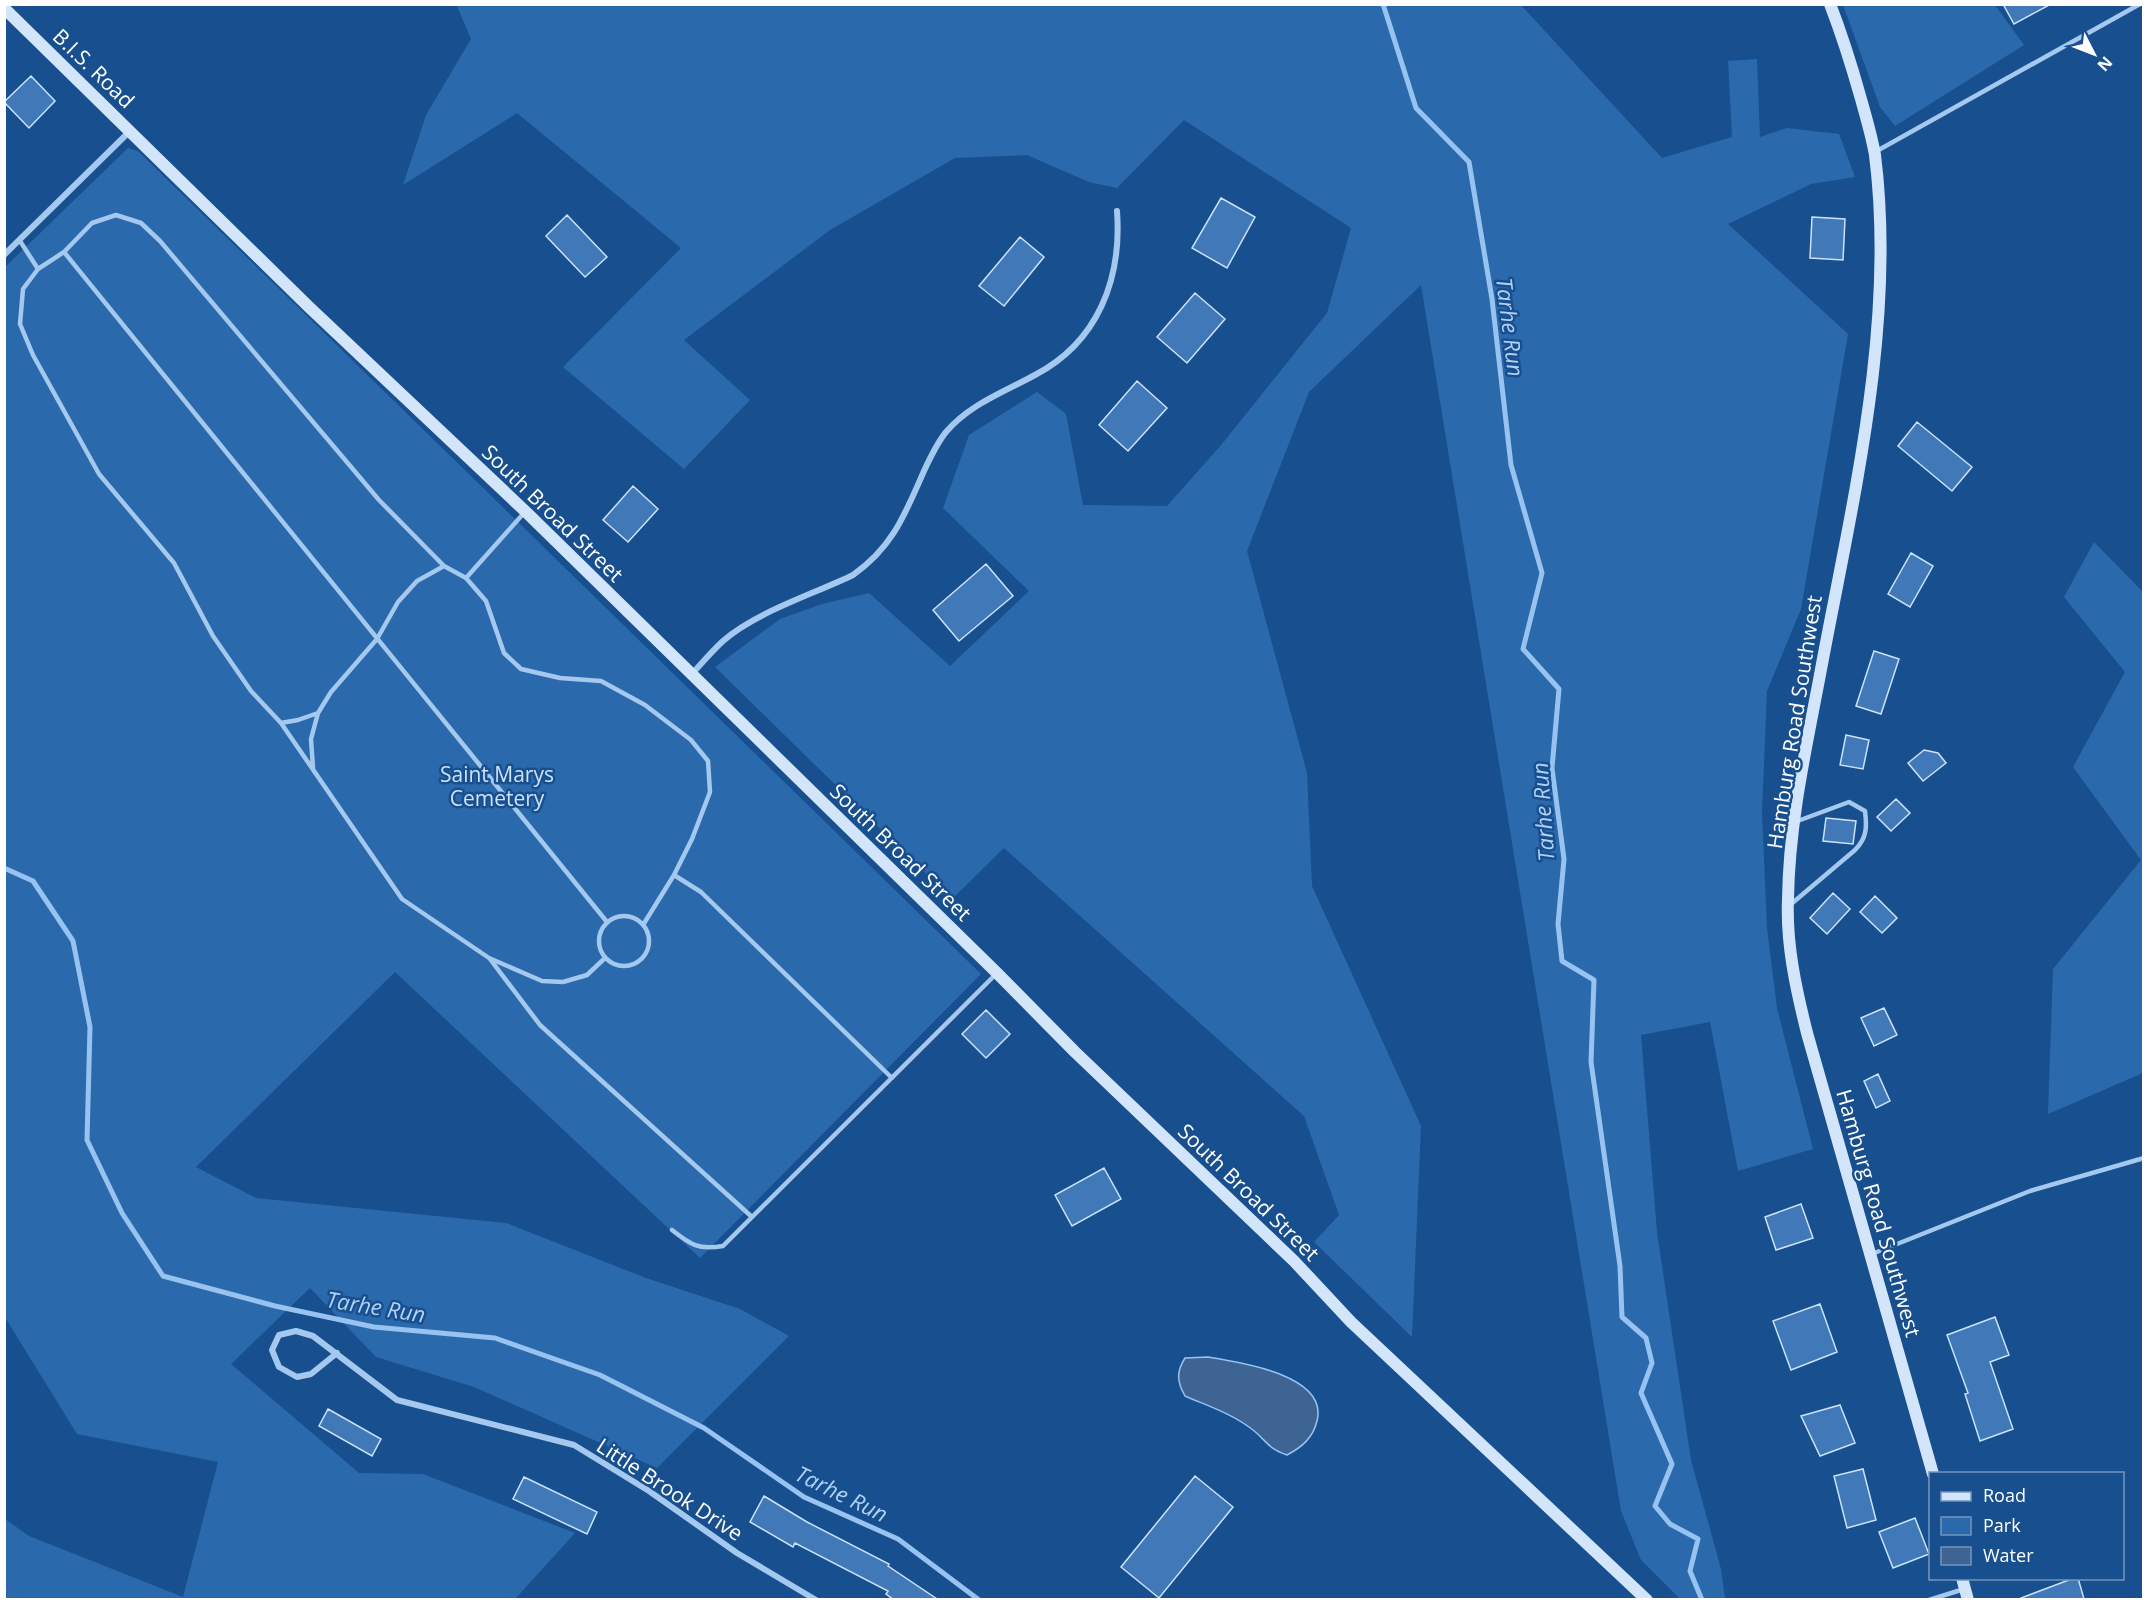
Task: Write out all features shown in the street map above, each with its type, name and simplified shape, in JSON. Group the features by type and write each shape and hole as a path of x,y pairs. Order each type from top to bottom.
{"street":[{"name":"Hamburg Road Southwest","path":"1830,4 1851,62 1874,153 1880,257 1879,305 1871,386 1858,467 1798,790 1788,907 1794,980 1804,1023 1933,1472"},
{"name":"B.I.S. Road","path":"4,8 130,130"},
{"path":"4,255 130,130"},
{"name":"South Broad Street","path":"130,130 309,307 525,511 1075,1052 1294,1261 1351,1322 1647,1599"},
{"path":"691,675 723,640 740,629 769,613 853,575 865,567 884,549 900,525 933,453 946,432 965,414 986,400 1055,364 1073,348 1088,330 1110,286 1119,236 1117,211"},
{"name":"Little Brook Drive","path":"337,1353 311,1374 297,1377 279,1367 272,1350 279,1335 296,1331 313,1336 337,1353 398,1400 574,1445 649,1491 737,1553 816,1599"}],"lane":[{"path":"1874,153 2140,4"},
{"path":"605,958 587,975 563,982 542,981 489,958 402,899 281,723 251,691 213,636 174,563 99,474 33,355 20,324 23,288 38,269 63,252 92,223 116,215 141,223 160,241 379,500 444,566 466,578 486,601 504,653 521,669 560,678 601,681 645,705 691,740 708,761 710,792 692,839 674,875 643,925"},
{"path":"20,241 38,269"},
{"path":"63,252 607,922"},
{"path":"466,578 525,511"},
{"path":"313,769 311,739 318,712 348,671 378,639 398,602 417,581 444,566"},
{"path":"281,723 298,720 318,712"},
{"path":"1788,907 1855,850 1863,841 1867,828 1865,811 1849,802 1794,822"},
{"path":"674,875 701,892 892,1078"},
{"path":"625,916 643,925 649,943 640,960 632,965 622,966 612,964 605,958 598,940 607,922 625,916"},
{"path":"489,958 540,1025 752,1217"},
{"path":"672,1230 691,1244 707,1249 723,1246 997,973"},
{"path":"1870,1254 2030,1191 2144,1158"},
{"path":"1929,1599 1965,1589"}],"green space":[{"path":"456,4 1521,5 1662,158 1732,137 1728,61 1757,59 1760,137 1787,128 1839,134 1855,177 1811,184 1728,224 1848,334 1801,609 1767,691 1762,812 1767,928 1777,1008 1813,1149 1738,1171 1710,1022 1641,1035 1657,1232 1691,1460 1721,1569 1725,1599 1680,1599 1641,1560 1621,1511 1421,285 1309,392 1247,551 1307,773 1312,886 1421,1126 1412,1337 1314,1242 1339,1215 1304,1116 1004,848 952,899 715,667 780,619 822,604 869,593 950,666 1029,591 943,508 969,435 1037,392 1066,414 1083,505 1167,506 1222,444 1327,313 1351,228 1184,120 1117,188 1089,182 1027,155 955,158 830,230 684,340 750,400 684,469 563,367 681,248 517,113 403,185 426,115 471,39"},
{"path":"1843,5 1995,5 2024,45 1895,126 1880,107"},
{"name":"Saint Marys Cemetery","path":"128,148 138,151 981,974 700,1258 395,972 196,1167 256,1198 506,1223 646,1278 740,1309 789,1336 657,1468 474,1387 376,1357 310,1288 231,1364 359,1473 423,1474 575,1533 515,1599 5,1599 5,1519 29,1536 183,1597 218,1462 77,1434 5,1319 5,267"},
{"path":"2094,542 2143,592 2143,1073 2048,1114 2053,969 2141,860 2073,767 2125,672 2064,597"}],"water":[{"path":"1208,1357 1259,1367 1296,1382 1309,1392 1317,1405 1317,1421 1310,1437 1287,1455 1271,1447 1237,1419 1185,1396 1179,1377 1185,1358"}],"building":[{"path":"2003,4 2051,4 2014,24"},
{"path":"31,76 55,101 29,128 4,102"},
{"path":"1221,198 1255,217 1227,268 1192,248"},
{"path":"567,215 607,257 585,277 546,236"},
{"path":"1812,217 1845,219 1843,260 1810,258"},
{"path":"1020,237 1044,257 1004,306 979,286"},
{"path":"1195,293 1225,319 1187,363 1157,337"},
{"path":"1137,381 1167,408 1128,451 1099,425"},
{"path":"1917,422 1972,467 1952,491 1898,446"},
{"path":"633,486 658,509 628,542 603,520"},
{"path":"1911,553 1933,566 1910,607 1888,594"},
{"path":"986,564 1013,596 959,641 933,610"},
{"path":"1874,651 1899,659 1881,714 1856,706"},
{"path":"1846,735 1869,740 1863,769 1840,765"},
{"path":"1924,750 1938,753 1946,763 1923,781 1908,763"},
{"path":"1896,799 1910,813 1891,831 1877,817"},
{"path":"1826,818 1856,821 1853,844 1823,841"},
{"path":"1833,893 1850,909 1827,934 1810,918"},
{"path":"1875,896 1897,918 1882,933 1860,912"},
{"path":"1884,1008 1897,1035 1874,1046 1861,1018"},
{"path":"986,1010 1010,1034 986,1058 962,1034"},
{"path":"1878,1074 1890,1101 1876,1108 1864,1081"},
{"path":"1104,1168 1121,1199 1072,1226 1055,1195"},
{"path":"1801,1204 1813,1238 1776,1250 1765,1217"},
{"path":"1820,1304 1837,1352 1791,1370 1773,1321"},
{"path":"1995,1317 2009,1355 1990,1362 2013,1429 1980,1441 1965,1394 1968,1393 1947,1335"},
{"path":"1840,1405 1855,1443 1820,1456 1801,1416"},
{"path":"328,1409 381,1439 372,1456 319,1426"},
{"path":"1863,1469 1876,1520 1847,1528 1834,1476"},
{"path":"1195,1476 1233,1507 1159,1598 1121,1567"},
{"path":"524,1477 597,1512 587,1534 513,1499"},
{"path":"764,1496 807,1522 889,1564 888,1566 937,1599 893,1599 886,1594 888,1591 795,1543 793,1547 750,1522"},
{"path":"1915,1518 1929,1554 1893,1568 1879,1532"},
{"path":"2069,1580 2079,1580 2084,1599 2022,1599"}],"waterway":[{"name":"Tarhe Run","path":"1383,4 1416,108 1469,162 1492,299 1511,465 1542,573 1523,649 1559,689 1552,768 1564,859 1558,924 1562,961 1594,980 1591,1062 1620,1266 1622,1317 1646,1338 1652,1363 1641,1393 1672,1464 1655,1506 1670,1524 1698,1539 1690,1571 1702,1600"},
{"name":"Tarhe Run","path":"4,868 33,881 73,941 90,1027 87,1140 122,1213 163,1276 275,1306 374,1327 495,1338 600,1375 704,1428 804,1497 898,1539 979,1600"}]}
